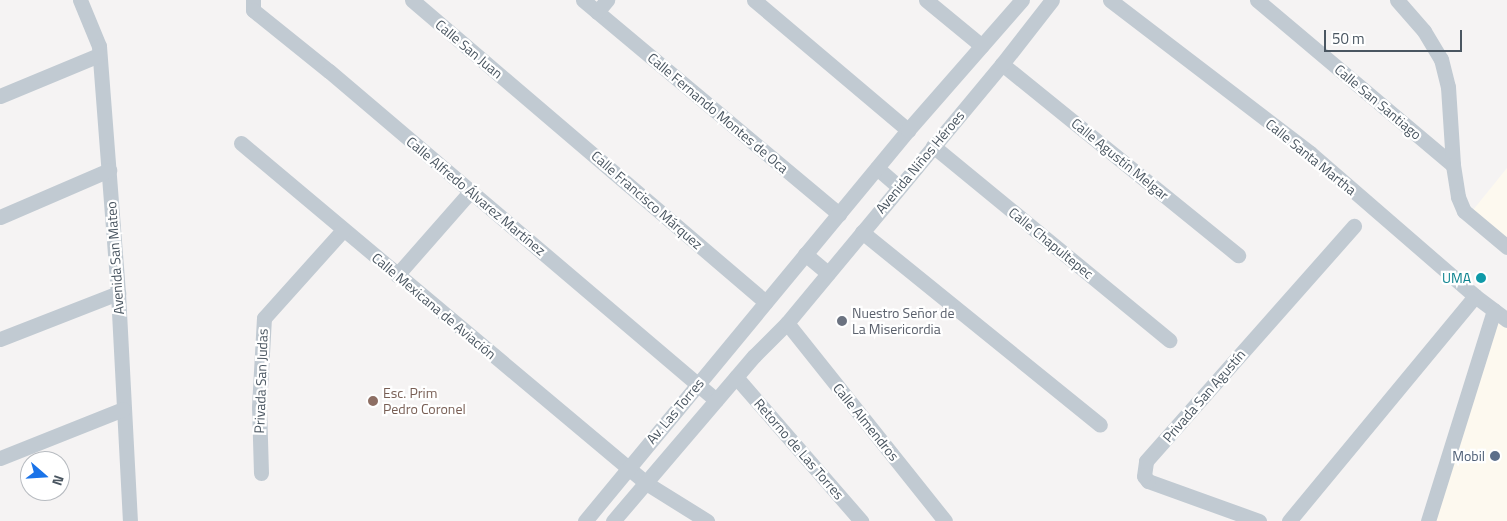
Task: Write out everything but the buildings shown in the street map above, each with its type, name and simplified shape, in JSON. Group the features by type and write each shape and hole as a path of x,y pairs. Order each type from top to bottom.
{"street":[{"name":"Avenida San Mateo","path":"80,0 99,46 118,293 128,520"},
{"name":"Calle San Juan","path":"412,0 527,98"},
{"name":"Calle Fernando Montes de Oca","path":"583,0 839,214"},
{"path":"597,12 607,0"},
{"path":"754,0 908,130"},
{"path":"926,0 982,46"},
{"name":"Avenida Niños Héroes","path":"766,302 908,130 1022,0"},
{"name":"Avenida Niños Héroes","path":"787,322 1002,64 1052,0"},
{"name":"Calle Santa Martha","path":"1110,0 1310,153 1475,296 1507,320"},
{"name":"Calle San Santiago","path":"1257,0 1453,166"},
{"path":"1397,0 1424,31 1441,59 1448,87 1453,166 1458,197 1464,211 1507,247"},
{"name":"Calle Alfredo Álvarez Martínez","path":"253,5 716,400"},
{"path":"0,96 99,55"},
{"name":"Calle Agustín Melgar","path":"1002,64 1238,254"},
{"name":"Calle Francisco Márquez","path":"527,98 766,302"},
{"name":"Calle Mexicana de Aviación","path":"241,143 646,482"},
{"name":"Calle Chapultepec","path":"933,146 1169,340"},
{"path":"877,168 899,187"},
{"path":"0,217 109,170"},
{"path":"397,275 470,192"},
{"name":"Privada San Agustín","path":"1259,521 1148,481 1144,476 1146,461 1354,226"},
{"name":"Privada San Judas","path":"261,473 259,407 264,318 343,230"},
{"path":"862,232 1100,425"},
{"path":"805,254 828,273"},
{"path":"0,339 118,293"},
{"path":"1289,521 1475,296"},
{"name":"Av. Las Torres","path":"585,521 766,302"},
{"path":"1428,521 1494,310"},
{"name":"Av. Las Torres","path":"613,521 736,377 787,322"},
{"name":"Calle Almendros","path":"787,322 945,521"},
{"name":"Retorno de Las Torres","path":"736,377 861,521"},
{"path":"0,458 123,409"},
{"path":"646,482 707,521"}],"shaded area":[{"path":"1507,168 1507,247 1469,215"},
{"path":"1494,310 1507,320 1507,521 1428,521"}],"place":[{"name":"UMA","path":"1481,278"},
{"name":"Nuestro Señor de La Misericordia","path":"842,321"},
{"name":"Esc. Prim Pedro Coronel","path":"373,401"},
{"name":"Mobil","path":"1495,456"}]}
